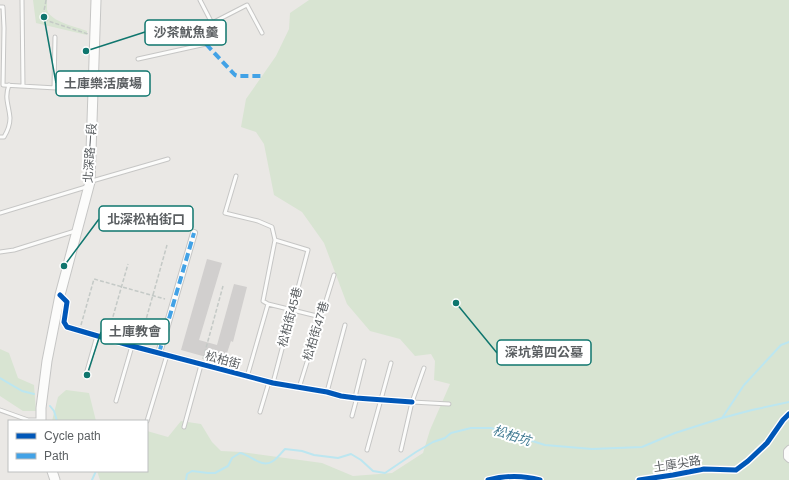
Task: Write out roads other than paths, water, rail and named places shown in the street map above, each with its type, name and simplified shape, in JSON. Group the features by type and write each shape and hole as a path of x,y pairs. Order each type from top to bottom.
{"main road":[{"name":"北深路一段","path":"41,420 41,408 47,361 60,295 89,184 96,0"}],"street":[{"path":"160,353 194,233"},
{"name":"松柏街","path":"60,295 67,302 64,322 67,327 79,331 271,383 327,392 341,396 412,402"},
{"name":"土庫尖路","path":"639,480 704,470 736,470 767,443 782,420 789,414"},
{"path":"789,449 787,451 787,457 789,459"},
{"path":"488,480 500,477 519,476 540,480"}],"lane":[{"path":"22,0 23,86"},
{"path":"138,59 214,41 218,37 216,31 200,0"},
{"path":"212,23 247,5 262,33"},
{"path":"0,7 3,7 4,28 3,85 93,90"},
{"path":"54,88 55,37"},
{"path":"0,137 4,137 10,119 6,92 9,85"},
{"path":"0,213 168,159"},
{"path":"236,176 225,213 272,227 275,240 263,301 268,304 321,317"},
{"path":"0,252 14,250 78,230"},
{"name":"松柏街45巷","path":"260,412 271,383 308,250 275,240"},
{"name":"松柏街47巷","path":"299,388 334,275"},
{"path":"246,377 268,304"},
{"path":"327,392 345,325"},
{"path":"87,371 97,336"},
{"path":"116,401 136,347"},
{"path":"148,420 167,355"},
{"path":"352,416 364,362"},
{"path":"367,450 391,363"},
{"path":"184,427 202,365"},
{"path":"401,450 412,402 424,368"},
{"name":"松柏街","path":"412,402 449,404"},
{"path":"0,410 28,420 41,420"}],"waterway":[{"name":"松柏坑","path":"186,480 187,474 192,471 215,473 228,466 232,458 240,453 261,463 269,463 275,460 285,449 338,458 351,454 361,460 373,471 385,473 433,442 445,438 451,433 471,428 491,428 545,445 592,449 642,447 675,433 722,418 744,385 781,345 789,342"},
{"name":"松柏坑","path":"0,378 22,391 34,394"},
{"path":"722,418 789,402"},
{"name":"松柏坑","path":"50,406 54,411 57,420"},
{"name":"松柏坑","path":"92,480 96,472"}],"place":[{"name":"土庫樂活廣場","path":"44,17"},
{"name":"沙茶魷魚羹","path":"86,51"},
{"name":"北深松柏街口","path":"64,266"},
{"name":"深坑第四公墓","path":"456,303"},
{"name":"土庫教會","path":"87,375"}]}
